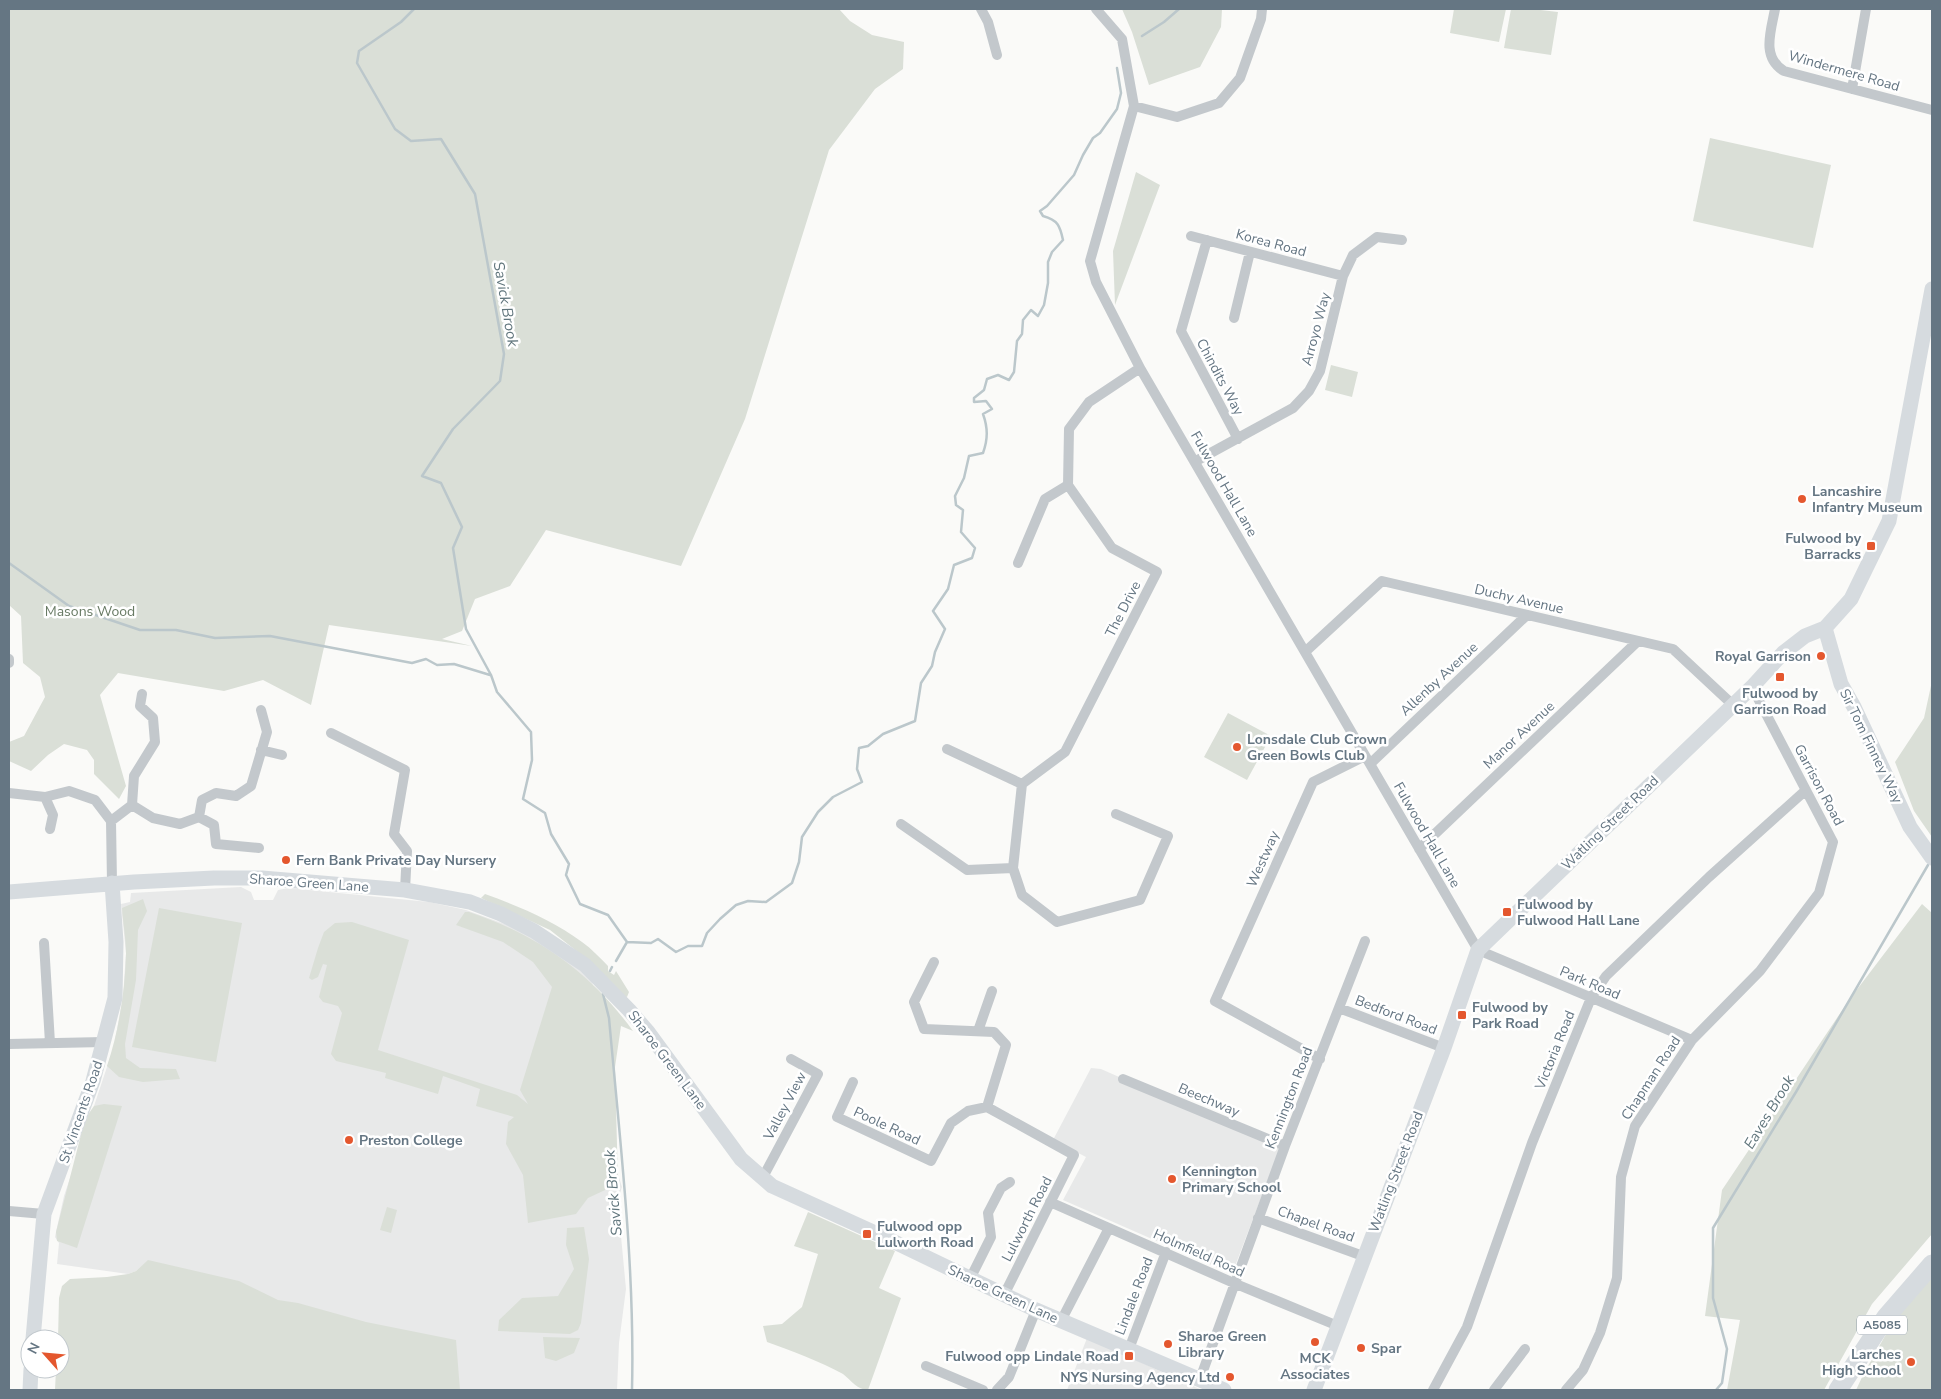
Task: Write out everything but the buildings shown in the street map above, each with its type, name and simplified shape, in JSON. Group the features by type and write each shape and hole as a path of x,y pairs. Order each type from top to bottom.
{"highway":[{"name":"A5085","path":"1838,1390 1886,1318 1932,1264"}],"street":[{"path":"981,9 988,22 997,55"},
{"name":"Fulwood Hall Lane","path":"1096,9 1122,39 1134,106 1090,261 1096,282 1140,368 1196,461 1478,950"},
{"path":"1134,106 1177,117 1219,103 1240,78 1261,18 1262,9"},
{"name":"Windermere Road","path":"1775,9 1768,45 1772,60 1779,68 1784,71 1932,110"},
{"path":"1852,89 1866,9"},
{"name":"Korea Road","path":"1191,236 1343,276"},
{"name":"Arroyo Way","path":"1196,461 1293,408 1309,391 1320,371 1343,276 1353,255 1377,237 1402,240"},
{"name":"Chindits Way","path":"1207,240 1181,331 1238,439"},
{"path":"1234,318 1250,252"},
{"name":"Watling Street Road","path":"1314,1390 1363,1256 1444,1048 1478,950 1752,687 1783,653 1805,636 1825,628 1851,599 1889,521 1932,289"},
{"path":"1018,563 1045,499 1068,484 1069,429 1089,402 1140,368"},
{"name":"The Drive","path":"1022,784 1065,752 1157,572 1112,548 1068,484"},
{"name":"Duchy Avenue","path":"1305,652 1382,581 1673,649 1733,705"},
{"name":"Allenby Avenue","path":"1367,760 1527,615"},
{"name":"Sir Tom Finney Way","path":"1825,628 1841,684 1910,827 1932,858"},
{"name":"Manor Avenue","path":"1419,849 1638,641"},
{"name":"Garrison Road","path":"1752,687 1833,842 1820,893 1760,971"},
{"path":"132,805 134,776 155,742 153,718 140,706 142,694"},
{"path":"199,817 202,800 216,793 236,796 251,786 267,732 261,710"},
{"path":"331,733 405,770 394,834 407,851 405,890"},
{"path":"947,749 1022,784 1013,868 1022,895 1057,922 1140,900 1168,836 1116,814"},
{"path":"261,750 282,755"},
{"name":"Westway","path":"1320,1059 1215,1001 1313,782 1367,760"},
{"name":"Victoria Road","path":"1433,1390 1467,1327 1532,1143 1591,998 1606,976 1710,877 1806,790"},
{"path":"9,792 45,797 69,791 95,800 110,821 112,883"},
{"path":"45,797 53,815 50,830"},
{"path":"132,805 152,818 180,824 199,817 214,825 216,844 259,848"},
{"path":"110,821 132,805"},
{"path":"901,824 967,870 1013,868"},
{"name":"Sharoe Green Lane","path":"9,892 112,883 214,878 262,878 405,890 470,902 501,914 534,931 585,965 615,995 655,1040 741,1159 762,1179 784,1192 879,1235 970,1280 1224,1390"},
{"name":"St Vincents Road","path":"35,1329 44,1214 93,1081 115,998 116,942 112,883"},
{"name":"Kennington Road","path":"1200,1379 1285,1146 1365,941"},
{"path":"44,943 50,1043"},
{"name":"Park Road","path":"1478,950 1692,1040"},
{"path":"934,962 914,1002 924,1029 994,1032 1006,1044 987,1107"},
{"name":"Chapman Road","path":"1566,1390 1583,1370 1600,1334 1617,1278 1621,1177 1635,1126 1692,1040 1760,971"},
{"path":"978,1031 992,991"},
{"name":"Bedford Road","path":"1339,1008 1444,1048"},
{"path":"9,1044 104,1042"},
{"name":"Valley View","path":"762,1179 818,1074 791,1059"},
{"name":"Beechway","path":"1123,1079 1285,1146"},
{"name":"Poole Road","path":"853,1082 837,1117 931,1161 951,1123 968,1111 987,1107"},
{"name":"Lulworth Road","path":"987,1107 1074,1155 1004,1295"},
{"path":"970,1280 991,1238 988,1213 1001,1188 1010,1182"},
{"name":"Holmfield Road","path":"1050,1202 1236,1284 1338,1326"},
{"path":"9,1211 44,1214"},
{"name":"Chapel Road","path":"1258,1218 1363,1256"},
{"path":"1061,1321 1109,1228"},
{"name":"Lindale Road","path":"1129,1349 1166,1252"},
{"path":"997,1390 1008,1377 1036,1310"},
{"path":"1494,1390 1526,1350"},
{"path":"926,1366 982,1390"}],"shaded area":[{"name":"Preston College","path":"241,887 251,892 254,900 273,900 278,890 289,888 429,902 466,910 510,926 548,946 592,979 616,1168 622,1187 613,1215 619,1215 626,1289 619,1343 617,1390 93,1390 149,1260 136,1271 128,1274 57,1264 59,1243 55,1237 64,1196 114,1046 123,996 126,953 121,904 130,902 131,893"},
{"name":"Kennington Primary School","path":"1091,1068 1101,1069 1280,1148 1232,1274 1063,1200 1086,1157 1053,1140"},
{"path":"1087,1338 1202,1390 1067,1390"}],"green space":[{"name":"Masons Wood","path":"9,9 839,9 850,21 872,35 904,42 903,69 875,89 829,150 745,419 681,566 546,530 510,586 475,599 462,631 442,639 472,646 329,625 311,705 263,680 224,691 118,673 100,695 126,786 119,799 94,774 94,760 87,750 64,744 48,755 31,771 9,761 9,742 24,736 45,697 40,677 23,663 21,616 9,605"},
{"path":"1122,9 1222,9 1221,27 1200,67 1149,85 1132,32"},
{"path":"1454,9 1506,9 1499,42 1450,33"},
{"path":"1511,9 1558,12 1551,55 1504,48"},
{"path":"1710,138 1831,165 1813,248 1693,221"},
{"path":"1136,172 1160,185 1115,305 1113,251"},
{"path":"1331,365 1358,372 1352,397 1325,390"},
{"path":"1932,681 1932,837 1914,811 1895,762 1924,718"},
{"name":"Lonsdale Club Crown Green Bowls Club","path":"1228,713 1271,736 1247,780 1204,757"},
{"path":"485,894 547,920 571,934 593,951 608,966 608,971 614,975 616,971 629,992 627,997 623,996 593,964 550,930 481,898"},
{"path":"143,899 147,911 138,930 136,980 125,1044 126,1058 140,1068 176,1069 180,1079 143,1082 119,1077 107,1066 121,1011 124,982 126,948 122,908"},
{"path":"1922,904 1932,913 1932,1234 1872,1304 1824,1390 1727,1390 1740,1320 1705,1316 1722,1190 1849,1000"},
{"path":"159,908 242,923 216,1062 132,1047"},
{"path":"465,912 494,921 518,932 561,958 599,991 633,1031 621,1026 615,1067 618,1184 588,1198 576,1214 528,1223 523,1175 506,1144 508,1122 514,1117 476,1106 480,1089 443,1076 438,1094 385,1078 386,1073 336,1061 331,1054 342,1013 338,1006 323,1002 319,997 327,965 323,964 318,977 312,980 309,978 324,932 335,923 352,922 409,940 378,1050 517,1095 528,1104 520,1090 552,987 533,962 503,942 456,925"},
{"path":"104,1104 122,1106 77,1248 57,1241 56,1232 85,1119 94,1106"},
{"path":"387,1207 397,1210 391,1233 380,1230"},
{"path":"808,1212 895,1251 879,1288 901,1298 868,1390 857,1387 843,1374 825,1365 767,1342 763,1326 782,1324 802,1307 818,1254 794,1246"},
{"path":"584,1227 589,1259 581,1323 578,1330 570,1334 498,1331 499,1320 522,1298 558,1296 574,1269 566,1245 567,1228"},
{"path":"148,1260 239,1281 278,1300 298,1303 366,1322 456,1340 460,1390 55,1390 56,1379 70,1379 70,1329 58,1329 59,1298 62,1286 70,1279 107,1277 136,1271"},
{"path":"1932,1274 1932,1390 1856,1390 1898,1313"},
{"path":"543,1337 580,1338 574,1353 556,1361 545,1358"}],"waterway":[{"name":"Savick Brook","path":"414,9 401,22 359,51 357,63 395,129 411,141 441,139 475,194 504,354 500,381 453,429 422,476 441,483 462,527 453,548 466,629 491,675 497,692 531,732 532,760 523,799 545,813 551,834 569,864 566,875 580,904 608,915 627,942 616,961"},
{"path":"1142,36 1164,22 1179,9"},
{"path":"627,942 651,943 658,939 676,952 688,946 702,946 707,933 736,905 748,901 766,902 792,883 799,862 802,837 818,812 833,797 862,782 857,769 859,748 868,746 883,734 915,721 921,683 932,666 935,652 945,629 933,611 948,589 954,565 972,558 975,548 961,532 963,510 956,505 955,496 964,478 969,456 983,453 986,443 987,429 983,414 992,409 986,401 974,402 974,398 984,390 987,379 998,375 1009,380 1014,372 1017,341 1022,334 1023,320 1031,310 1038,316 1044,305 1048,283 1048,262 1052,252 1063,240 1058,224 1052,219 1043,216 1040,211 1047,206 1074,175 1093,138 1100,133 1117,109 1121,93 1117,68"},
{"path":"9,563 69,606 140,630 176,630 215,638 270,636 412,663 426,659 437,665 454,664 490,675"},
{"name":"Eaves Brook","path":"1716,1390 1722,1383 1727,1349 1713,1298 1713,1228 1796,1092 1928,865"},
{"name":"Savick Brook","path":"610,971 612,967"},
{"name":"Savick Brook","path":"603,994 609,1018 626,1204 631,1297 632,1390"}],"place":[{"name":"Lancashire Infantry Museum","path":"1802,499"},
{"name":"Fulwood by Barracks","path":"1871,546"},
{"name":"Royal Garrison","path":"1821,656"},
{"name":"Fulwood by Garrison Road","path":"1780,677"},
{"name":"Lonsdale Club Crown Green Bowls Club","path":"1237,747"},
{"name":"Fern Bank Private Day Nursery","path":"286,860"},
{"name":"Fulwood by Fulwood Hall Lane","path":"1507,912"},
{"name":"Fulwood by Park Road","path":"1462,1015"},
{"name":"Preston College","path":"349,1140"},
{"name":"Kennington Primary School","path":"1172,1179"},
{"name":"Fulwood opp Lulworth Road","path":"867,1234"},
{"name":"MCK Associates","path":"1315,1342"},
{"name":"Sharoe Green Library","path":"1168,1344"},
{"name":"Spar","path":"1361,1348"},
{"name":"Fulwood opp Lindale Road","path":"1129,1356"},
{"name":"Larches High School","path":"1911,1362"},
{"name":"NYS Nursing Agency Ltd","path":"1230,1377"}]}
